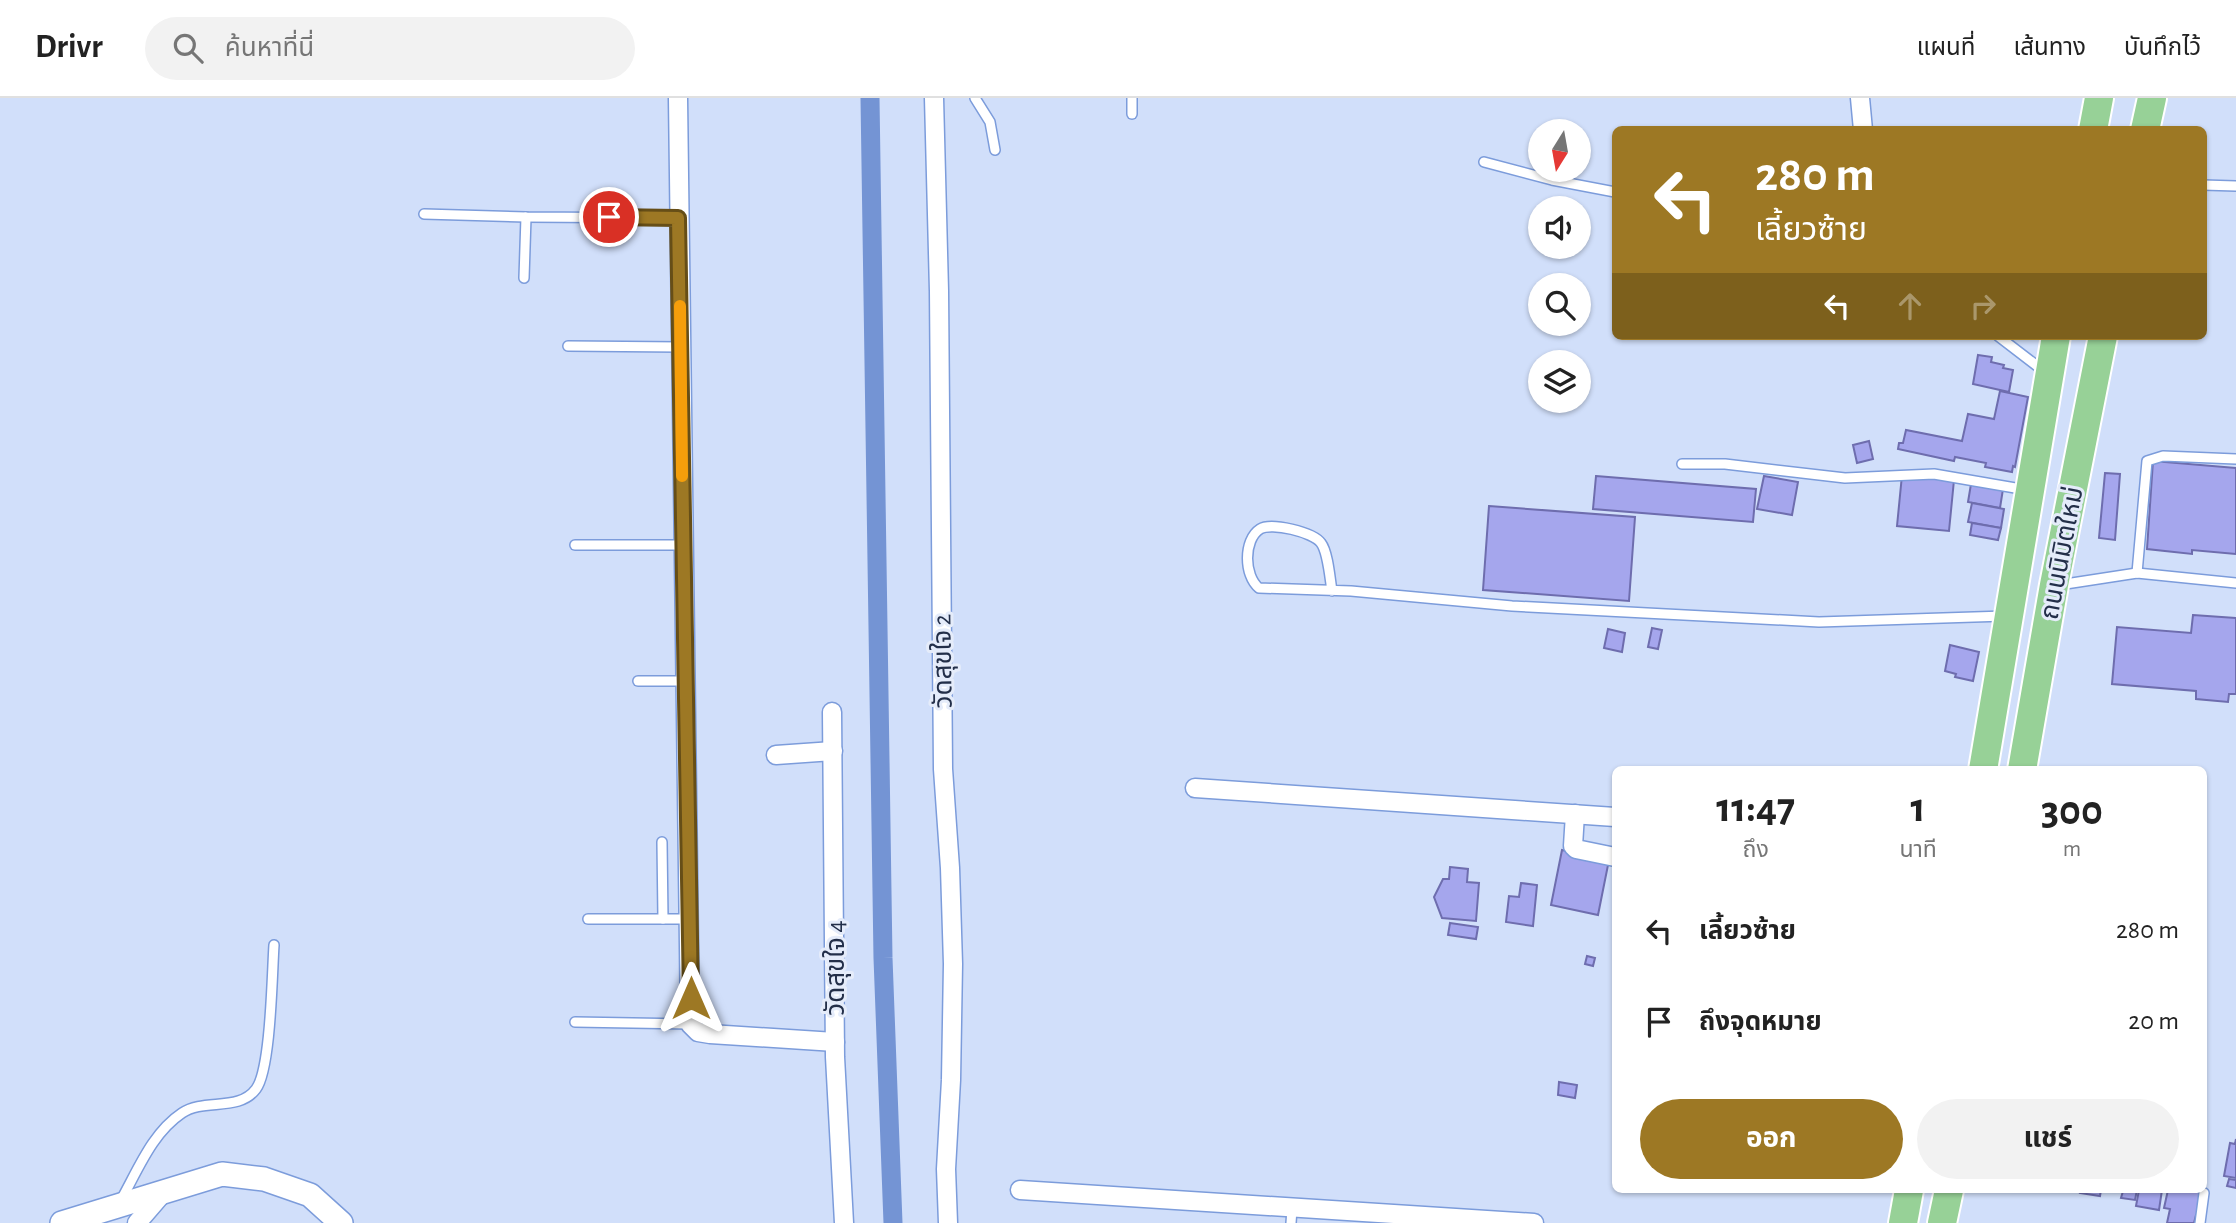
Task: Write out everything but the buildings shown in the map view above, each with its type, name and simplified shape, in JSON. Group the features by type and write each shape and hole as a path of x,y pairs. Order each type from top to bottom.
{"main road":[{"path":"2094,126 2099,98"},
{"path":"2146,126 2152,98"},
{"name":"ถนนนิมิตใหม่","path":"1984,766 2055,340"},
{"name":"ถนนนิมิตใหม่","path":"2023,766 2054,585 2103,340"},
{"path":"1903,1223 1908,1193"},
{"path":"1942,1223 1947,1193"}],"street":[{"path":"678,98 690,1024 698,1032 710,1034 835,1042"},
{"name":"วัดสุขใจ 2","path":"934,98 939,291 943,769 953,964 946,1168 948,1223"},
{"path":"1860,98 1863,126"},
{"name":"วัดสุขใจ 4","path":"832,712 835,1042 844,1223"},
{"path":"776,755 833,751"},
{"path":"1195,788 1612,817"},
{"path":"1576,814 1573,846 1612,857"},
{"path":"62,1223 222,1174 264,1179 310,1195 341,1223"},
{"path":"1020,1190 1292,1216 1534,1223"},
{"path":"137,1223 162,1194"}],"lane":[{"path":"975,98 990,122 995,150"},
{"path":"1132,98 1132,114"},
{"path":"1484,162 1552,180 1612,191"},
{"path":"2207,186 2236,186"},
{"path":"424,214 678,218"},
{"path":"524,278 526,217"},
{"path":"2003,340 2049,375"},
{"path":"568,346 680,347"},
{"path":"2137,573 2147,461 2163,456 2236,459"},
{"path":"1682,464 1725,464 1845,478 1934,474 2029,491"},
{"path":"1332,591 1323,545 1315,537 1303,532 1266,526 1257,531 1250,541 1248,573 1252,582 1259,587 1512,606 1819,622 2010,616"},
{"path":"575,545 682,545"},
{"path":"2054,585 2137,573 2236,583"},
{"path":"638,681 685,681"},
{"path":"662,842 663,919"},
{"path":"588,919 690,919"},
{"path":"117,1207 158,1134 183,1112 204,1105 242,1101 257,1088 267,1057 274,945"},
{"path":"575,1022 690,1024"},
{"path":"2200,1223 2204,1193"}],"waterway":[{"path":"870,98 883,958 893,1223"}],"slow traffic":[{"path":"680,306 682,476"}],"route":[{"path":"609,217 678,218 691,998"}]}
